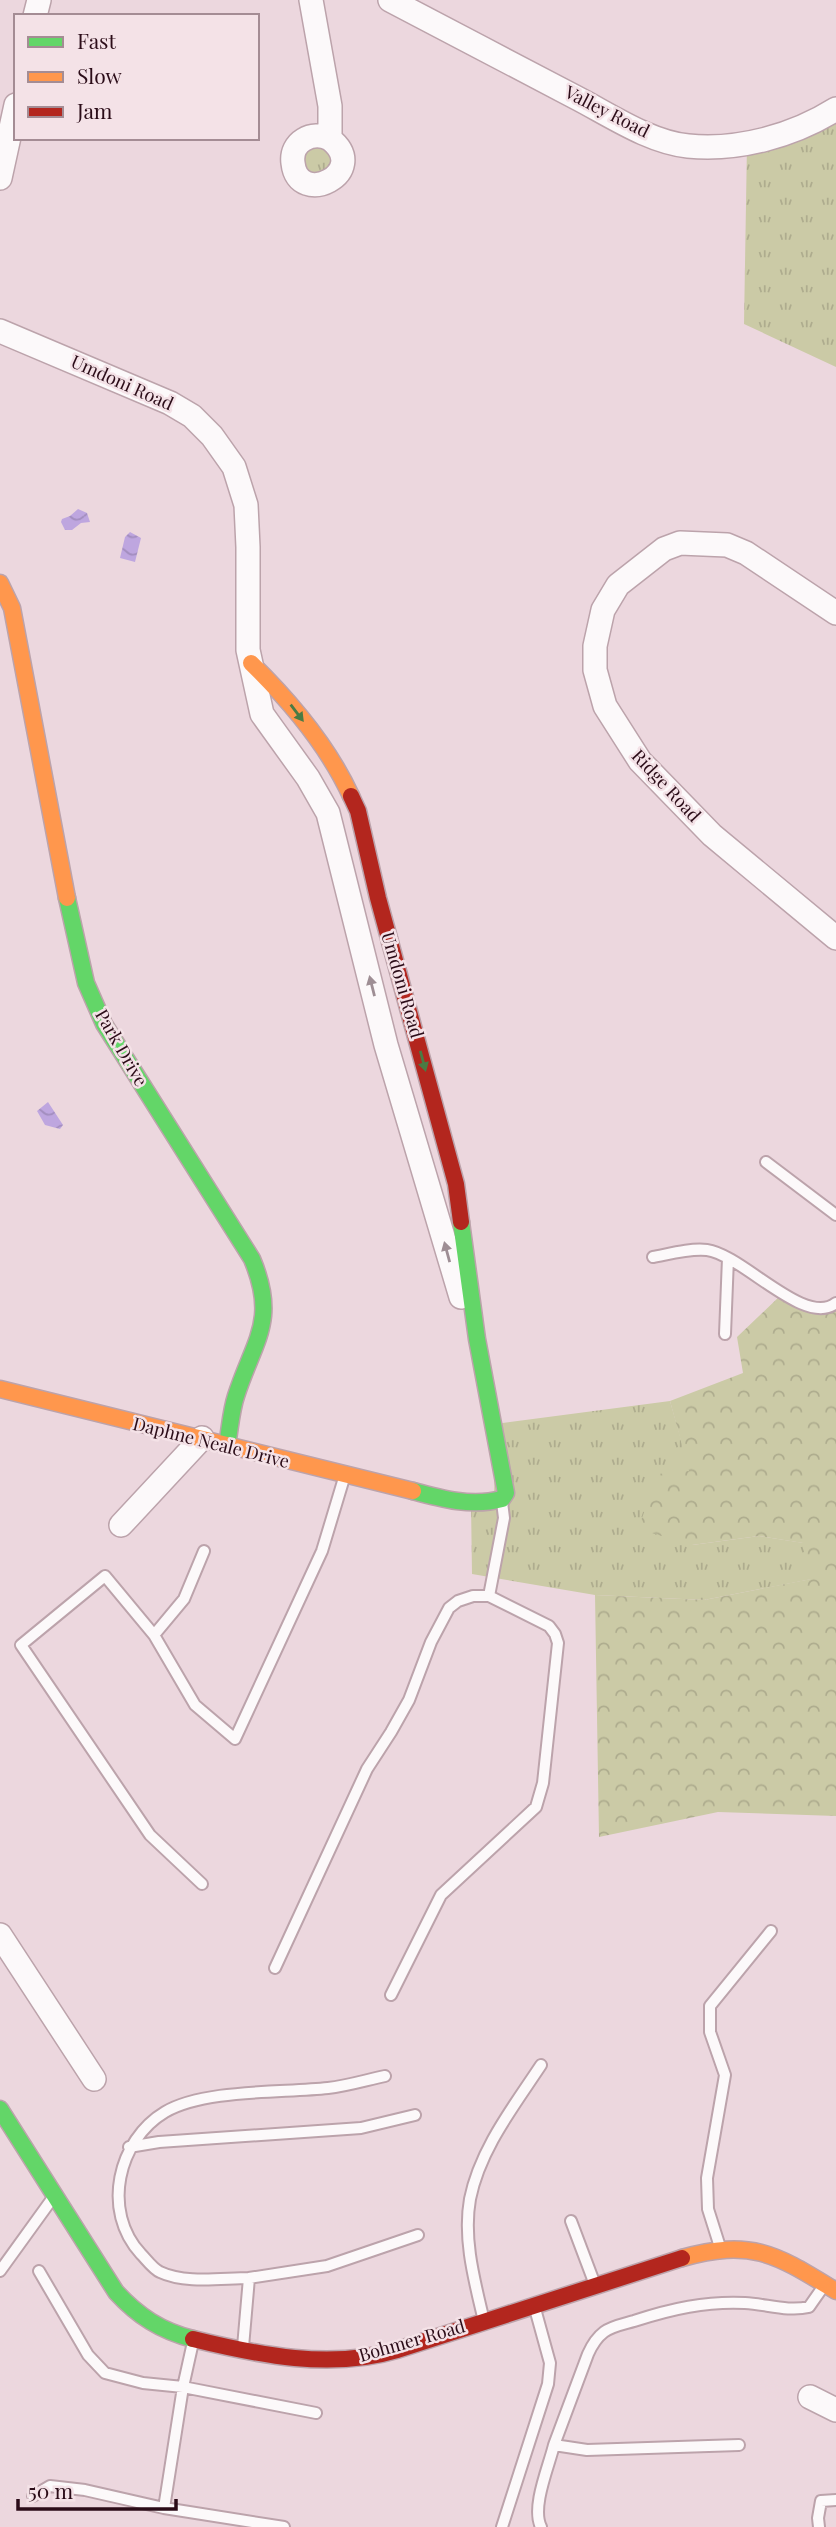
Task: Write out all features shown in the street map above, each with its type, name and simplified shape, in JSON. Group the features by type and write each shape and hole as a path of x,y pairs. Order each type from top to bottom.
{"street":[{"path":"311,0 330,106 330,139"},
{"name":"Valley Road","path":"390,0 593,106 671,143 714,146 760,140 816,121 836,109"},
{"path":"0,178 14,114"},
{"name":"Umdoni Road","path":"0,331 170,402 192,416 222,449 234,467 246,505 247,650 262,714 315,788 328,813 390,1058 450,1265 477,1339"},
{"name":"Ridge Road","path":"836,613 746,553 727,545 680,543 664,549 618,585 603,610 595,646 595,670 605,706 640,761 712,835 836,938"},
{"name":"Park Drive","path":"0,583 12,608 76,944 86,983 104,1024 252,1258 260,1278 264,1314 261,1335 235,1398 227,1446"},
{"name":"Umdoni Road","path":"251,663 282,694 341,774 358,811 378,898 456,1184 477,1339 506,1480 506,1493 502,1499"},
{"name":"Daphne Neale Drive","path":"0,1389 423,1494 469,1503 493,1503 502,1499"},
{"path":"121,1525 202,1438"},
{"path":"0,1935 94,2080"},
{"name":"Bohmer Road","path":"0,2109 116,2292 131,2309 160,2329 193,2340 314,2358 362,2358 595,2284 720,2249 760,2251 786,2260 830,2288"},
{"path":"810,2397 836,2410"}],"lane":[{"path":"766,1163 836,1215"},
{"path":"653,1257 705,1250 728,1258 800,1305 822,1309 836,1303"},
{"path":"725,1334 728,1258"},
{"path":"202,1884 150,1835 21,1645 105,1576 154,1635 195,1705 235,1739 322,1552 345,1476"},
{"path":"489,1596 504,1518 502,1499"},
{"path":"154,1635 184,1599 204,1551"},
{"path":"275,1968 367,1769 409,1700 431,1643 449,1608 473,1595 489,1596 549,1626 558,1643 544,1783 536,1807 441,1895 391,1995"},
{"path":"720,2249 708,2209 706,2178 725,2076 710,2032 710,2006 771,1931"},
{"path":"484,2320 470,2257 470,2199 496,2133 541,2065"},
{"path":"385,2076 331,2087 205,2098 168,2110 145,2126 130,2147 117,2190 120,2212 136,2248 158,2272 182,2278 249,2278 327,2266 418,2235"},
{"path":"130,2147 159,2142 361,2127 415,2115"},
{"path":"0,2271 56,2194"},
{"path":"571,2221 595,2284"},
{"path":"39,2271 88,2355 105,2373 143,2383 183,2387 316,2413"},
{"path":"243,2349 249,2278"},
{"path":"541,2527 537,2516 538,2504 554,2445 593,2342 611,2328 661,2312 709,2302 747,2303 798,2310 809,2307 830,2288"},
{"path":"502,2527 548,2384 550,2363 534,2304"},
{"path":"164,2508 193,2340"},
{"path":"554,2445 587,2450 739,2445"},
{"path":"33,2496 50,2486 85,2490 164,2508 284,2527"},
{"path":"819,2527 821,2501 836,2500"}],"green space":[{"path":"836,111 836,367 744,324 747,144"},
{"path":"322,142 335,164 318,177 303,168 303,152"},
{"path":"781,1295 836,1307 836,1816 718,1812 599,1837 595,1595 704,1600 811,1579 803,1543 759,1536 692,1545 638,1529 658,1474 689,1471 670,1401 743,1373 737,1337"},
{"path":"670,1401 690,1471 692,1545 759,1536 804,1543 812,1579 704,1600 595,1595 472,1574 471,1503 494,1505 495,1424"}],"water":[{"path":"78,509 87,513 90,522 81,523 72,530 65,530 62,519"},
{"path":"130,532 141,538 135,562 120,558 125,537"},
{"path":"48,1102 63,1125 60,1129 45,1125 37,1111"}],"traffic: fast":[{"path":"67,898 86,983 104,1024 252,1259 260,1280 263,1315 256,1344 234,1402 227,1445"},
{"path":"413,1491 468,1502 502,1499 506,1493 477,1339 461,1222"},
{"path":"0,2109 116,2292 151,2322 193,2339"}],"traffic: slow":[{"path":"0,583 12,608 67,898"},
{"path":"251,663 280,693 320,742 351,796"},
{"path":"0,1389 413,1491"},
{"path":"682,2258 707,2252 746,2250 780,2259 836,2291"}],"traffic: jam":[{"path":"351,796 358,811 378,898 456,1184 461,1222"},
{"path":"193,2339 295,2358 321,2360 372,2356 682,2258"}]}
